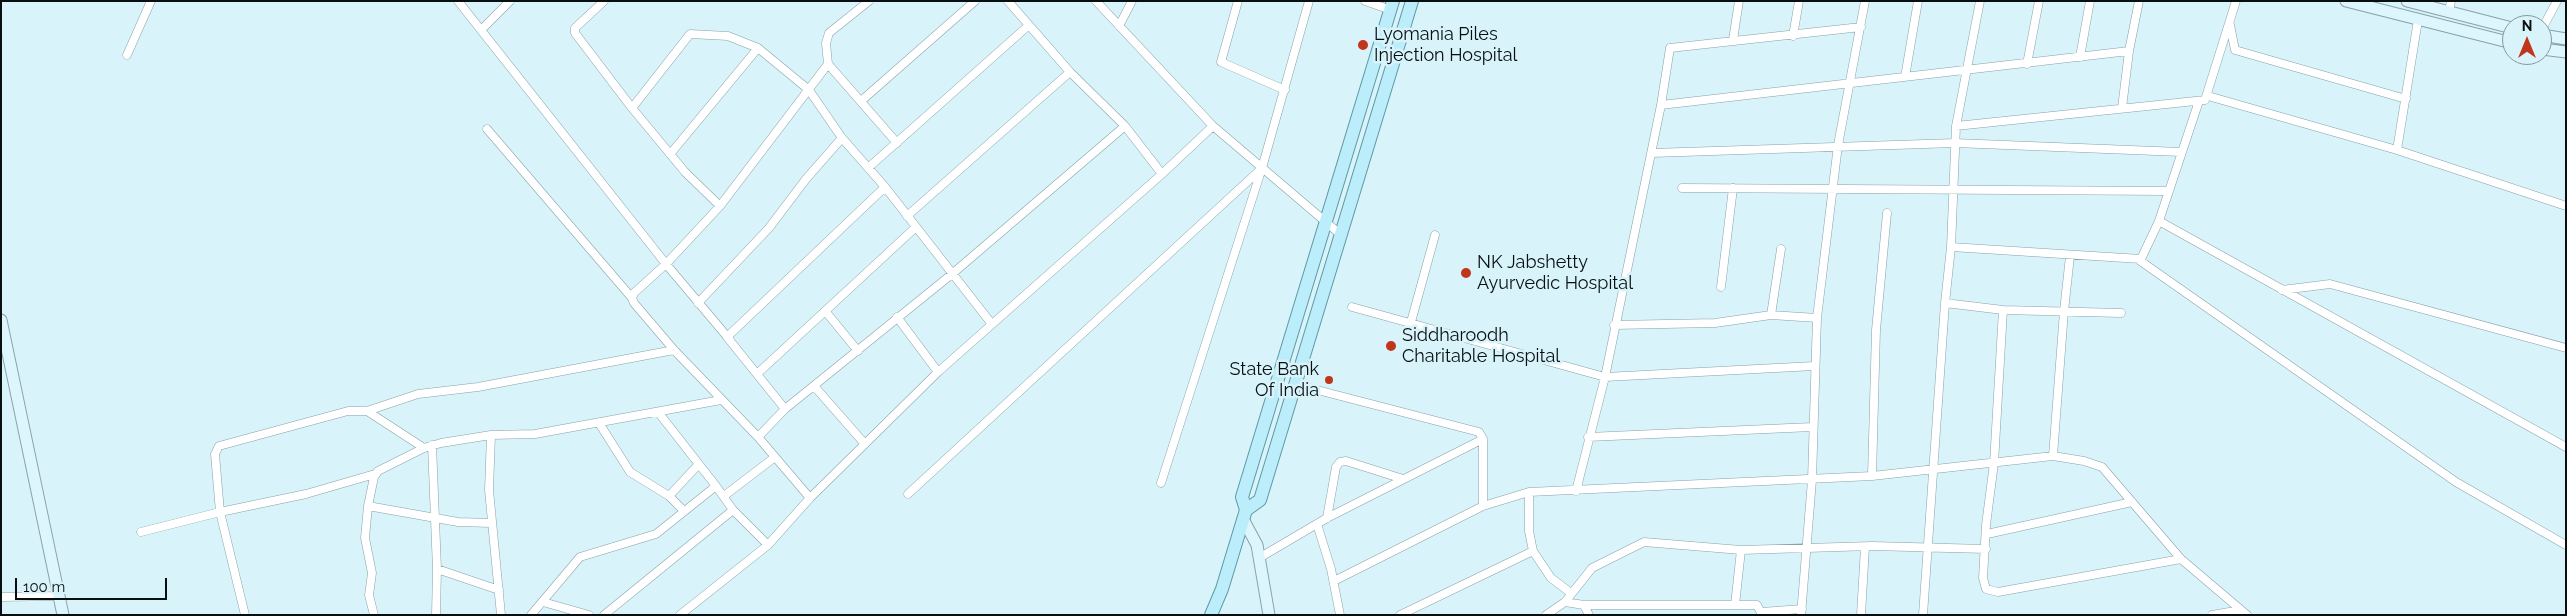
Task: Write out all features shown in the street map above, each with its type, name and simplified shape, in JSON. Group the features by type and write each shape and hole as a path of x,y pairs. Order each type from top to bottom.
{"main road":[{"path":"1244,515 1260,500 1412,1"},
{"path":"1212,615 1222,589 1244,515 1242,497 1392,6"}],"street":[{"path":"127,55 151,1"},
{"path":"458,1 666,264 786,409"},
{"path":"481,30 510,1"},
{"path":"604,1 574,31 632,108 694,182 720,206"},
{"path":"869,1 829,33 826,43 828,64 897,143"},
{"path":"861,101 975,1"},
{"path":"1008,1 1070,72 1125,126 1162,174"},
{"path":"1096,1 1213,126 1327,220 1340,234"},
{"path":"1119,26 1132,1"},
{"path":"1238,1 1221,62 1285,90"},
{"path":"1161,483 1262,168 1309,1"},
{"path":"1364,1 1392,6"},
{"path":"1733,40 1739,1"},
{"path":"1793,36 1799,1"},
{"path":"1565,602 1584,605 1757,605 1762,614 1802,612 1812,480 1812,428 1817,318 1838,145 1865,1"},
{"path":"1905,77 1918,1"},
{"path":"1923,615 1932,470 1951,247 1956,126 1980,1"},
{"path":"2027,64 2039,1"},
{"path":"2080,57 2090,1"},
{"path":"2122,108 2129,51 2140,1"},
{"path":"1956,126 2205,100 2208,96 2236,1"},
{"path":"2346,1 2502,41"},
{"path":"2407,1 2450,7 2502,25"},
{"path":"2550,15 2557,1"},
{"path":"2397,150 2418,20"},
{"path":"2229,23 2235,50 2406,98"},
{"path":"868,168 1029,25"},
{"path":"1576,491 1588,437 1605,377 1614,325 1652,152 1670,48 1733,40 1793,36 1861,27"},
{"path":"632,108 690,34 728,36 758,48 809,90 842,138 885,187 991,323"},
{"path":"2552,37 2566,39"},
{"path":"670,153 758,48"},
{"path":"2552,50 2566,52"},
{"path":"1661,105 1848,85 2129,51"},
{"path":"632,298 634,293 666,264 720,206 828,64"},
{"path":"907,216 1070,72"},
{"path":"2208,96 2397,150 2566,206"},
{"path":"2138,260 2142,258 2158,221 2199,101"},
{"path":"758,437 786,409 952,274 1125,126"},
{"path":"680,615 768,545 810,498 938,372 991,323 1162,174 1213,126"},
{"path":"488,129 674,350 758,437 810,498"},
{"path":"698,303 769,228 806,179 842,138"},
{"path":"1652,152 1955,143 2181,152"},
{"path":"908,494 1262,168"},
{"path":"730,340 727,337 885,187"},
{"path":"1682,188 2169,191"},
{"path":"1721,287 1733,188"},
{"path":"1872,476 1876,330 1887,214"},
{"path":"2158,221 2566,447"},
{"path":"757,374 916,227"},
{"path":"1411,322 1435,234"},
{"path":"1951,247 2138,260 2456,482 2566,545"},
{"path":"1771,315 1781,249"},
{"path":"2053,456 2070,256"},
{"path":"2282,290 2330,284 2566,348"},
{"path":"1945,303 2003,310 2121,313"},
{"path":"1352,307 1605,377 1672,376 1814,366"},
{"path":"2003,310 1994,463 1983,578 1986,589 1998,592 2182,559"},
{"path":"826,312 858,351"},
{"path":"1614,325 1715,323 1771,315 1817,318"},
{"path":"897,317 938,372"},
{"path":"1,320 63,615"},
{"path":"245,615 220,512 215,454 219,446 348,411 367,411 418,394 478,387 674,350"},
{"path":"1294,384 1476,431 1482,435 1483,439 1483,506"},
{"path":"814,386 865,444"},
{"path":"141,532 220,512 306,494 375,474 428,446 491,435 535,434 721,400"},
{"path":"367,411 428,446"},
{"path":"658,412 733,510 768,545"},
{"path":"599,423 630,472 669,496 684,511"},
{"path":"1588,437 1812,428"},
{"path":"491,435 489,490 501,615"},
{"path":"1259,558 1328,518 1483,439"},
{"path":"428,446 437,568 436,615"},
{"path":"1334,581 1483,506 1529,492 1872,476 2053,456 2084,461 2102,467 2182,559 2244,612"},
{"path":"724,496 775,457"},
{"path":"1328,518 1336,468 1340,462 1346,461 1403,479"},
{"path":"669,496 698,465"},
{"path":"374,615 370,595 372,573 365,538 368,506 375,474"},
{"path":"531,615 580,557 656,534 716,486"},
{"path":"1529,492 1530,531 1533,551 1551,578 1571,593"},
{"path":"1987,534 2132,502"},
{"path":"368,506 458,522 491,523"},
{"path":"604,615 733,510"},
{"path":"1244,515 1256,545 1269,615"},
{"path":"1317,524 1334,581 1340,615"},
{"path":"1546,615 1565,602 1592,568 1644,542 1741,550 1865,547 1986,549"},
{"path":"1861,615 1865,547"},
{"path":"1735,605 1741,550"},
{"path":"1400,615 1533,551"},
{"path":"437,568 499,590"},
{"path":"1,597 59,596"},
{"path":"543,602 589,615"},
{"path":"1584,605 1589,615"},
{"path":"2212,615 2244,612"}],"place":[{"name":"Lyomania Piles Injection Hospital","path":"1363,45"},
{"name":"NK Jabshetty Ayurvedic Hospital","path":"1466,273"},
{"name":"Siddharoodh Charitable Hospital","path":"1391,346"},
{"name":"State Bank Of India","path":"1329,380"}]}
